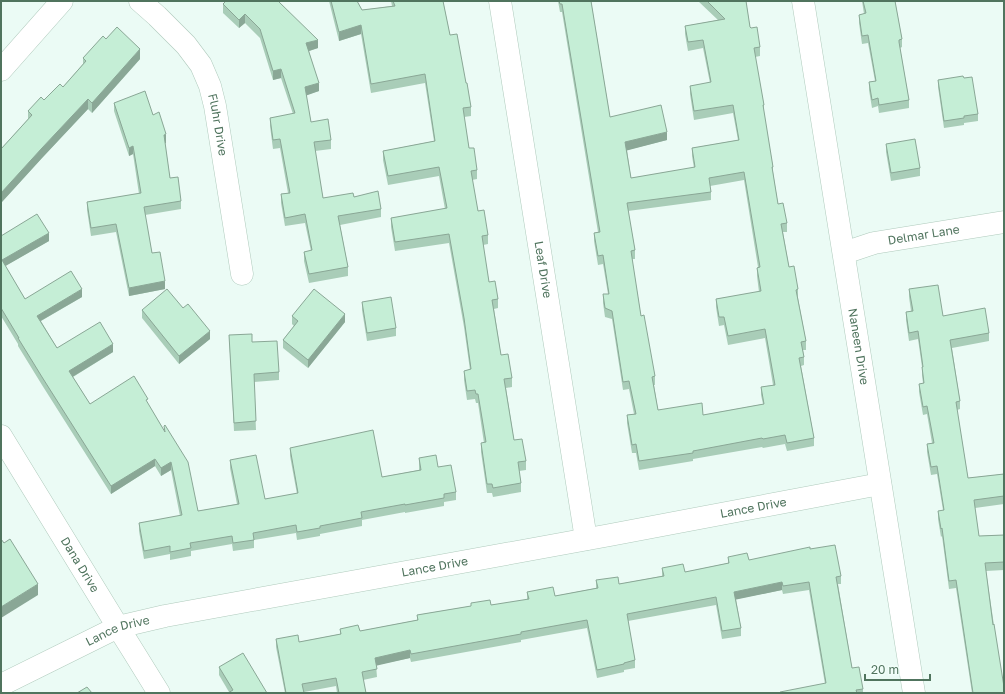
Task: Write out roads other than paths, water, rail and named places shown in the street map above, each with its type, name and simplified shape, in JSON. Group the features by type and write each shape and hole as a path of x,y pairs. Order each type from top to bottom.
{"street":[{"path":"1,70 62,1"},
{"name":"Fluhr Drive","path":"140,1 186,46 201,65 210,86 215,106 242,274"},
{"name":"Leaf Drive","path":"500,1 586,539"},
{"name":"Naneen Drive","path":"803,1 914,693"},
{"name":"Delmar Lane","path":"844,253 874,243 1004,222"},
{"name":"Dana Drive","path":"1,436 159,693"},
{"name":"Lance Drive","path":"1,685 118,627 165,616 880,484"}]}
